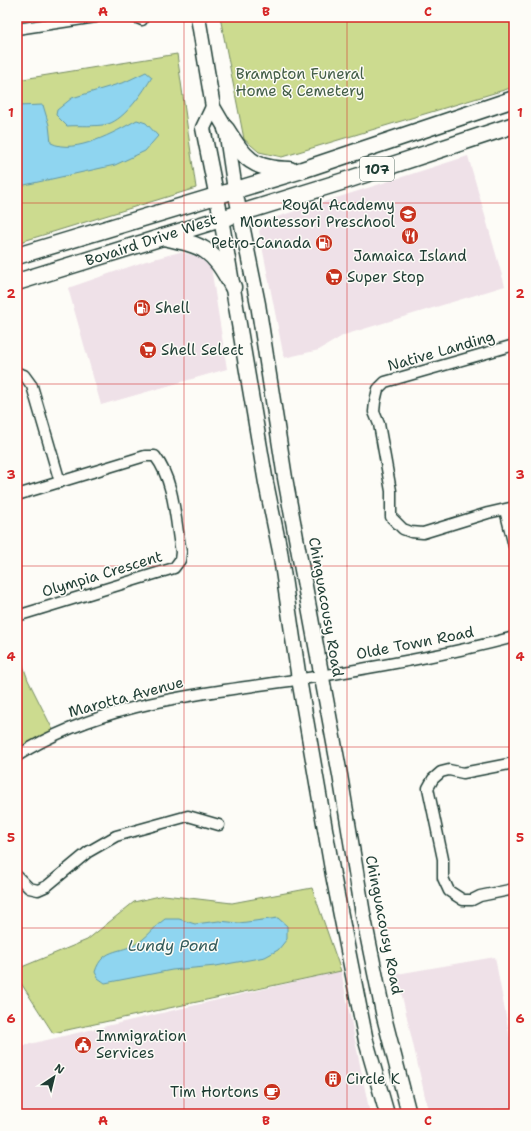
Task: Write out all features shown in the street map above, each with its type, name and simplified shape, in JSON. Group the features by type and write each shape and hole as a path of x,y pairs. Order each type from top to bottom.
{"main road":[{"name":"Chinguacousy Road","path":"198,17 212,107 226,129 235,190 261,324 285,478 363,914 384,1017 409,1114"},
{"name":"Bovaird Drive West","path":"17,256 302,170 514,100"},
{"path":"494,106 508,126"},
{"path":"212,107 203,128 217,196 265,477 280,551 299,679 333,875 366,1041 388,1114"},
{"name":"Bovaird Drive West","path":"17,282 344,181 508,126"},
{"path":"226,129 241,153 263,167 302,170"},
{"path":"161,237 190,243 206,250 221,265 233,287"}],"street":[{"path":"17,29 96,17"},
{"name":"Native Landing","path":"509,509 488,513 423,533 411,532 396,524 391,517 391,491 379,424 375,418 375,402 378,389 385,382 514,345"},
{"path":"17,373 24,375 32,386 60,482"},
{"name":"Olympia Crescent","path":"17,494 145,456 155,456 164,468 170,486 181,552 180,560 174,568 17,616"},
{"path":"509,509 514,546"},
{"name":"Olde Town Road","path":"321,676 468,650 514,637"},
{"name":"Marotta Avenue","path":"17,756 59,732 177,696 321,676"},
{"path":"514,763 464,773 450,770 441,772 433,779 428,788 443,859 443,878 449,891 463,900 472,900 480,896 514,889"},
{"path":"17,876 29,888 38,890 47,886 88,852 116,836 188,816 219,825"}],"shaded area":[{"path":"468,156 505,286 344,335 319,350 284,358 259,231 267,220"},
{"path":"180,252 197,256 211,267 227,369 101,405 68,288 146,261"},
{"path":"495,957 514,1060 514,1109 480,1110 464,1114 429,1114 397,974"},
{"path":"341,971 370,1114 17,1114 17,1047"}],"green space":[{"name":"Brampton Funeral Home & Cemetery","path":"220,17 514,17 514,87 282,157 259,152 244,139"},
{"path":"177,54 196,188 17,243 17,80"},
{"path":"17,648 28,680 53,730 17,751"},
{"path":"312,888 341,971 53,1033 17,977 17,969 87,940 134,902 164,895 232,903"}],"water":[{"path":"146,72 152,77 139,97 121,117 108,124 67,126 56,115 57,110 72,98 125,82"},
{"path":"43,105 49,125 51,143 61,146 83,144 95,140 137,120 146,123 158,136 145,151 115,165 20,186 17,184 17,106"},
{"name":"Lundy Pond","path":"278,918 287,926 287,939 278,950 265,957 216,966 172,970 105,983 98,978 95,972 103,958 109,954 135,945 145,938 165,919 179,919 195,924 219,921 239,923"}],"place":[{"name":"Royal Academy Montessori Preschool","path":"408,214"},
{"name":"Jamaica Island","path":"410,236"},
{"name":"Petro-Canada","path":"324,243"},
{"name":"Super Stop","path":"334,277"},
{"name":"Shell","path":"142,308"},
{"name":"Shell Select","path":"148,350"},
{"name":"Immigration Services","path":"83,1045"},
{"name":"Circle K","path":"333,1079"},
{"name":"Tim Hortons","path":"272,1092"}]}
